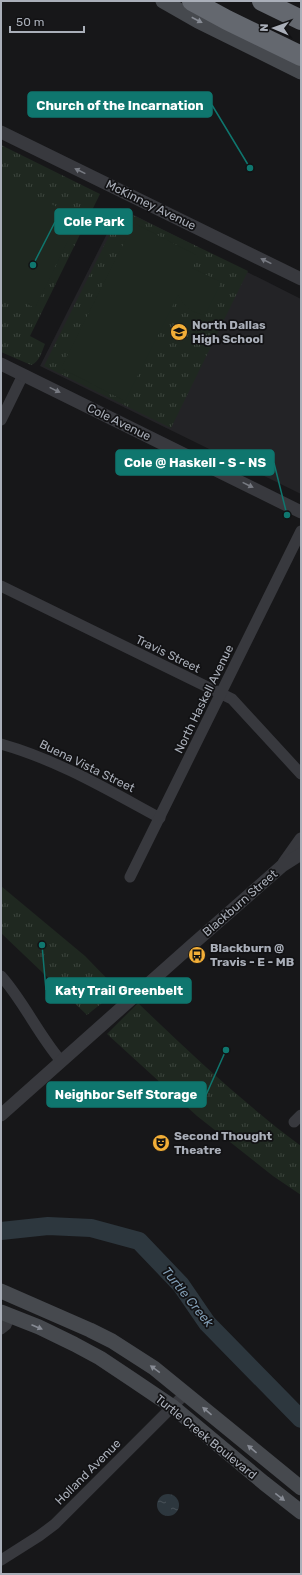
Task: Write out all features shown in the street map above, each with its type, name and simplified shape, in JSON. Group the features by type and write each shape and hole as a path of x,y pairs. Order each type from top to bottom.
{"highway":[{"path":"192,1 301,56"},
{"path":"262,1 301,20"}],"main road":[{"path":"163,1 198,21 301,72"},
{"name":"Turtle Creek Boulevard","path":"1,1291 112,1341 154,1368 301,1488"},
{"path":"6,1314 19,1298"},
{"name":"Turtle Creek Boulevard","path":"6,1314 39,1327 100,1358 172,1407 301,1512"},
{"path":"264,1483 275,1468"}],"street":[{"name":"McKinney Avenue","path":"1,132 301,279"},
{"name":"Cole Avenue","path":"1,364 301,512"},
{"path":"1,420 24,375"},
{"name":"North Haskell Avenue","path":"130,877 301,531"},
{"name":"Travis Street","path":"1,586 232,699 301,774"},
{"name":"Buena Vista Street","path":"1,744 29,752 59,765 160,818"},
{"name":"Blackburn Street","path":"282,866 301,839"},
{"name":"Blackburn Street","path":"1,1116 61,1061 282,866 301,854"},
{"path":"1,976 18,998 50,1049 61,1061"},
{"path":"1,1329 6,1325 6,1314"},
{"name":"Holland Avenue","path":"1,1560 55,1524 186,1393"}],"shaded area":[{"name":"North Dallas High School","path":"120,208 301,299 301,494 40,366"}],"green space":[{"path":"1,145 100,194 30,336 45,344 36,362 31,365 1,352"},
{"path":"1,179 79,218 35,308 1,291"},
{"path":"122,210 248,271 171,428 44,366"},
{"path":"134,223 198,256 192,268 219,281 220,285 205,315 196,313 188,308 178,295 125,401 61,368"},
{"path":"1,886 85,956 118,990 87,1015 1,933"},
{"path":"138,1003 197,1059 258,1113 301,1146 301,1195 273,1176 197,1116 107,1034"}],"water":[{"path":"168,1494 176,1497 179,1505 176,1513 168,1516 160,1513 157,1505 160,1497"}],"waterway":[{"name":"Turtle Creek","path":"1,1231 48,1226 91,1228 139,1241 181,1285 207,1323 301,1419"}],"place":[{"name":"Church of the Incarnation","path":"250,168"},
{"name":"Cole Park","path":"33,265"},
{"name":"North Dallas High School","path":"179,332"},
{"name":"Cole @ Haskell - S - NS","path":"287,515"},
{"name":"Katy Trail Greenbelt","path":"42,945"},
{"name":"Blackburn @ Travis - E - MB","path":"197,955"},
{"name":"Neighbor Self Storage","path":"226,1050"},
{"name":"Second Thought Theatre","path":"161,1143"}]}
